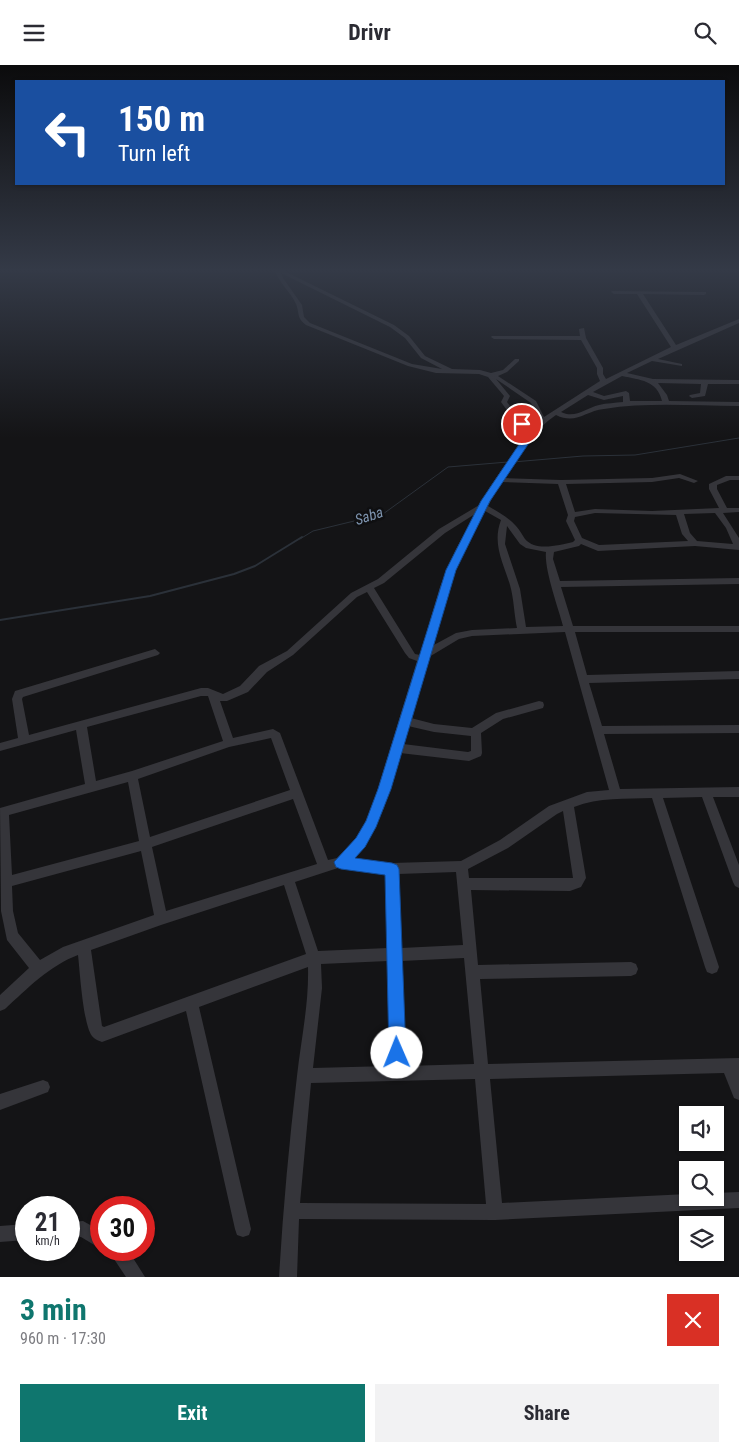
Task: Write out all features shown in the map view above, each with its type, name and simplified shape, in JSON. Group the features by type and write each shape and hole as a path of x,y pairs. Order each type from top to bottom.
{"street":[{"path":"312,326 404,363 430,370 493,375 508,383 534,403 542,421"},
{"path":"391,326 407,337 423,357 452,371"},
{"path":"660,326 675,348"},
{"path":"341,862 367,833 378,808 451,570 482,506 526,440 542,421 604,382 675,348 730,326"},
{"path":"582,329 583,338 600,368 600,374 604,382"},
{"path":"494,337 583,338"},
{"path":"651,359 680,365"},
{"path":"493,375 505,371 517,360"},
{"path":"484,373 495,380 502,388 507,396 504,403 508,411 521,423 526,440"},
{"path":"621,374 653,381 739,382"},
{"path":"653,381 664,395 666,403"},
{"path":"692,396 702,396 705,381"},
{"path":"587,392 604,397 626,393 627,403"},
{"path":"534,403 538,395"},
{"path":"555,412 565,417 577,416 599,407 627,403 739,404"},
{"path":"513,427 524,429"},
{"path":"499,479 561,481 652,480 680,476 694,481"},
{"path":"561,481 572,515 570,521 579,540 598,548 695,543 739,547 713,489 713,484 729,478 739,478"},
{"path":"482,506 514,528 525,544 534,548 550,550 576,544 579,540"},
{"path":"0,747 201,692 208,692 224,698 244,689 263,669 290,653 354,595 382,581 442,531 482,506"},
{"path":"572,515 596,511 652,513 739,510"},
{"path":"679,511 686,534 695,543"},
{"path":"504,520 501,527 500,541 509,574 514,583 522,630"},
{"path":"550,550 548,553 555,584 599,730 616,794"},
{"path":"555,584 739,581"},
{"path":"369,587 412,656 424,657 438,645 464,634 568,629 605,631 739,629"},
{"path":"24,740 17,699 21,693 155,653"},
{"path":"583,679 739,675"},
{"path":"214,695 230,743"},
{"path":"406,721 434,728 464,732 476,731 494,719 539,705"},
{"path":"81,725 91,787"},
{"path":"599,730 739,729"},
{"path":"397,748 468,757 477,753 476,731"},
{"path":"38,969 12,937 4,883 1,813 132,776 230,743 267,733 275,734 324,867"},
{"path":"132,776 161,919"},
{"path":"0,1004 38,969 64,955 161,919 341,862 392,869 462,866 504,844 553,810 587,797 616,794 739,792"},
{"path":"4,883 146,845 297,793"},
{"path":"706,793 739,882"},
{"path":"656,794 712,967"},
{"path":"464,883 570,885 577,883 580,878 568,803"},
{"path":"462,866 494,1212"},
{"path":"392,869 396,953 398,1073"},
{"path":"288,878 314,957 315,988 304,1076 291,1211 288,1277"},
{"path":"84,947 94,1023 97,1031 102,1035 314,957 471,951"},
{"path":"472,971 630,969"},
{"path":"191,1003 243,1229"},
{"path":"304,1076 734,1065 739,1093"},
{"path":"0,1102 43,1087"},
{"path":"291,1211 494,1212 739,1200"},
{"path":"0,1234 15,1233"},
{"path":"125,1261 136,1277"}],"waterway":[{"name":"Saba","path":"513,462 583,456 635,455 739,438"},
{"name":"Saba","path":"300,539 313,531 383,514 448,467 508,462"},
{"name":"Saba","path":"0,620 150,596 234,574 255,566 302,537"}],"route":[{"path":"397,1053 396,953 392,869 341,862 360,843 372,823 416,689 451,570 485,501 526,440 522,424"}]}
